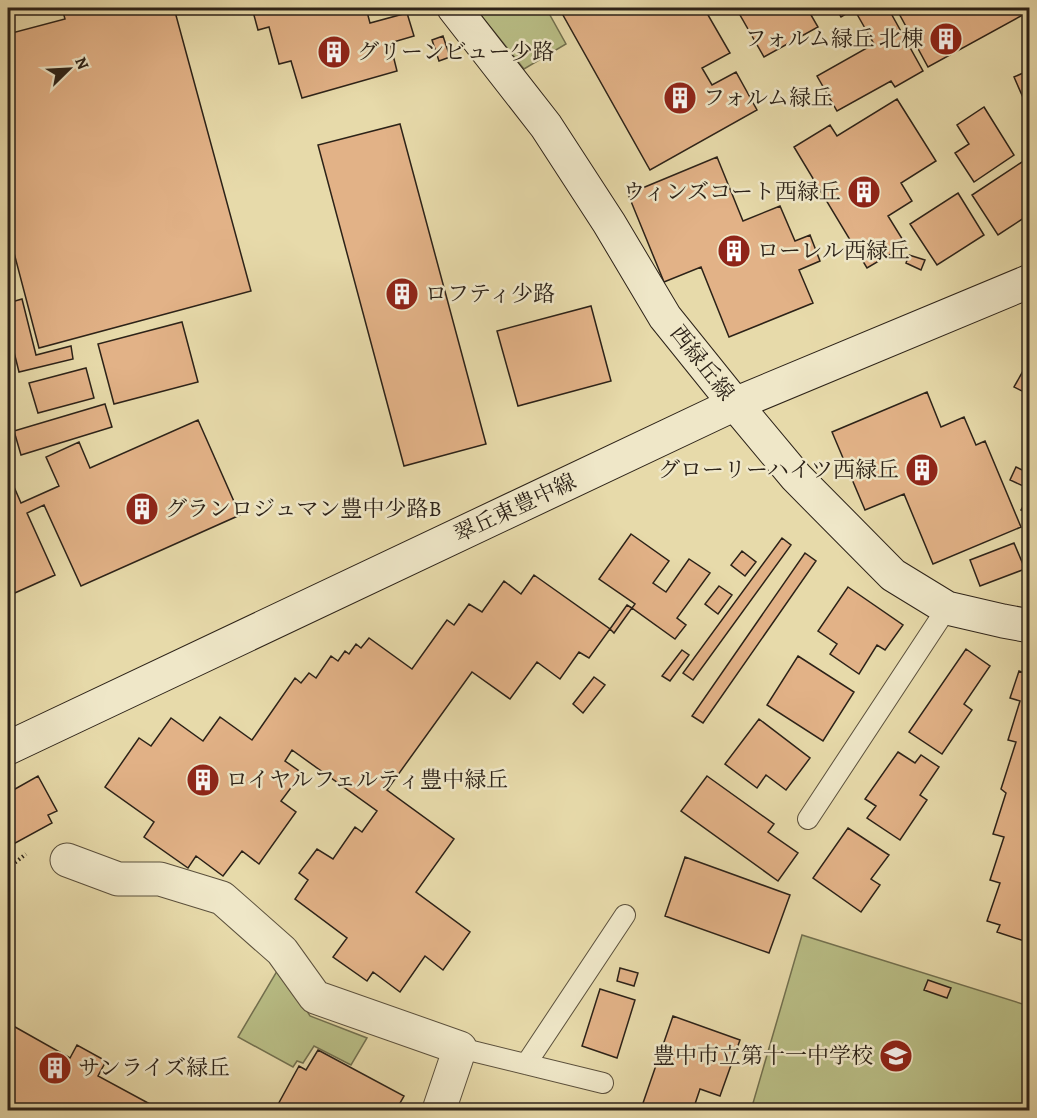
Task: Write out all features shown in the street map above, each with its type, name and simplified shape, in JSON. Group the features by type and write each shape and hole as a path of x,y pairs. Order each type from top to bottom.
{"street":[{"name":"西緑丘線","path":"454,8 546,126 609,223 665,317 796,477 893,575 947,608 1029,626"},
{"name":"翠丘東豊中線","path":"8,748 735,404 1029,281"},
{"path":"67,860 118,879 160,879 222,898 282,951 315,997 460,1048 439,1110"}],"lane":[{"path":"808,819 947,608"},
{"path":"526,1064 625,915"},
{"path":"460,1048 603,1083"}],"green space":[{"path":"475,8 546,8 566,44 524,69"},
{"name":"豊中市立第十一中学校","path":"802,935 1029,1006 1029,1110 751,1110"},
{"path":"277,971 286,978 310,1016 367,1038 351,1065 314,1046 303,1063 297,1061 293,1067 238,1037"}],"building":[{"path":"62,8 174,8 251,291 39,348 8,230 8,34 65,19"},
{"name":"グリーンビュー少路","path":"252,8 366,8 370,23 407,13 414,36 390,43 397,71 302,98 291,61 279,64 269,27 258,30"},
{"name":"フォルム緑丘","path":"559,8 704,8 730,53 702,68 712,85 736,72 757,110 650,170"},
{"path":"736,8 807,8 818,27 764,57"},
{"path":"836,8 888,8 923,71 895,87 891,81 837,111 817,76 874,44 854,9 841,17"},
{"name":"フォルム緑丘 北棟","path":"896,8 1030,8 1030,11 928,67"},
{"path":"443,36 450,57 439,61 432,40"},
{"path":"1030,70 1030,100 1025,102 1014,77"},
{"name":"ウィンズコート西緑丘","path":"897,99 936,161 901,183 912,201 888,216 906,245 867,268 794,147 830,125 837,136"},
{"path":"984,107 1014,155 974,182 955,153 969,144 957,125"},
{"name":"ロフティ少路","path":"400,124 486,444 404,466 318,145"},
{"name":"ローレル西緑丘","path":"717,157 743,221 780,206 795,241 810,235 820,261 799,270 813,303 729,337 701,267 664,282 628,194"},
{"path":"1025,160 1030,167 1030,214 998,235 972,195"},
{"path":"958,193 984,235 937,265 910,224"},
{"path":"909,255 925,260 921,270 906,263"},
{"path":"22,299 36,355 71,346 73,359 19,372 8,328 8,303"},
{"path":"591,306 611,381 518,406 497,331"},
{"path":"182,322 198,382 114,404 98,344"},
{"path":"86,368 94,398 38,413 29,383"},
{"path":"1030,370 1030,395 1014,387 1023,371"},
{"name":"グローリーハイツ西緑丘","path":"927,392 941,427 964,417 976,445 985,441 1021,527 933,564 904,494 865,510 832,432"},
{"path":"105,404 112,427 21,455 14,431"},
{"name":"グランロジュマン豊中少路B","path":"198,420 240,515 81,586 44,505 27,513 55,575 8,596 8,473 21,503 59,486 46,457 79,442 90,468"},
{"path":"1016,467 1030,474 1030,489 1010,480"},
{"path":"1027,500 1030,501 1030,515 1021,510"},
{"path":"631,534 669,561 653,583 666,592 689,559 710,573 677,618 686,625 675,639 632,608 635,604 599,579"},
{"path":"782,538 791,545 693,680 683,673"},
{"path":"1014,543 1025,569 980,586 970,560"},
{"path":"742,551 756,562 745,576 731,565"},
{"path":"805,553 816,561 703,723 692,716"},
{"name":"ロイヤルフェルティ豊中緑丘","path":"534,575 610,629 589,658 579,652 560,679 537,662 510,699 472,672 387,790 454,839 416,892 470,932 443,970 425,956 400,992 373,972 367,981 333,957 347,938 295,899 308,880 299,873 317,849 333,859 355,827 362,832 377,811 292,750 285,761 302,773 281,801 296,812 259,864 242,851 223,876 196,856 188,868 144,837 154,822 105,787 139,738 151,746 171,718 203,741 220,717 252,740 295,678 301,683 309,673 316,678 331,656 338,661 345,651 349,654 356,644 361,648 369,638 412,669 447,620 454,625 469,604 482,612 504,581 521,594"},
{"path":"719,586 732,595 718,614 705,604"},
{"path":"848,587 903,625 885,650 877,645 859,674 830,654 837,644 818,631"},
{"path":"627,605 632,608 614,633 610,629"},
{"path":"966,649 990,666 964,704 972,710 942,754 909,732"},
{"path":"682,650 689,655 670,681 662,676"},
{"path":"798,656 854,692 823,741 767,705"},
{"path":"1019,671 1030,675 1030,943 997,932 1000,925 987,921 1000,883 990,880 1004,837 993,834 1006,793 1001,789 1016,742 1008,740 1020,701 1010,698"},
{"path":"594,677 605,685 583,713 573,704"},
{"path":"759,719 810,758 786,790 766,775 757,788 725,764"},
{"path":"898,752 915,763 921,755 939,767 920,795 927,800 900,840 867,818 876,806 865,799"},
{"path":"38,776 57,811 48,815 52,823 8,847 8,793"},
{"path":"707,776 774,824 768,832 798,853 778,881 681,811"},
{"path":"848,828 889,855 871,879 880,885 861,912 813,878"},
{"path":"685,857 790,895 769,953 665,916"},
{"path":"620,968 638,973 634,986 617,981"},
{"path":"928,980 951,988 947,998 924,990"},
{"path":"600,989 635,1000 617,1058 582,1046"},
{"path":"673,1016 740,1040 720,1096 700,1089 693,1110 654,1110 642,1106"},
{"name":"サンライズ緑丘","path":"8,1023 70,1058 77,1045 106,1061 98,1076 161,1110 8,1110"},
{"name":"サンライズ緑丘","path":"318,1050 404,1096 396,1110 275,1110 299,1066 306,1070"}],"place":[{"name":"フォルム緑丘 北棟","path":"946,39"},
{"name":"グリーンビュー少路","path":"334,52"},
{"name":"フォルム緑丘","path":"680,98"},
{"name":"ウィンズコート西緑丘","path":"864,192"},
{"name":"ローレル西緑丘","path":"734,251"},
{"name":"ロフティ少路","path":"402,294"},
{"name":"グローリーハイツ西緑丘","path":"922,470"},
{"name":"グランロジュマン豊中少路B","path":"142,509"},
{"name":"ロイヤルフェルティ豊中緑丘","path":"203,780"},
{"name":"豊中市立第十一中学校","path":"896,1056"},
{"name":"サンライズ緑丘","path":"55,1068"}]}
